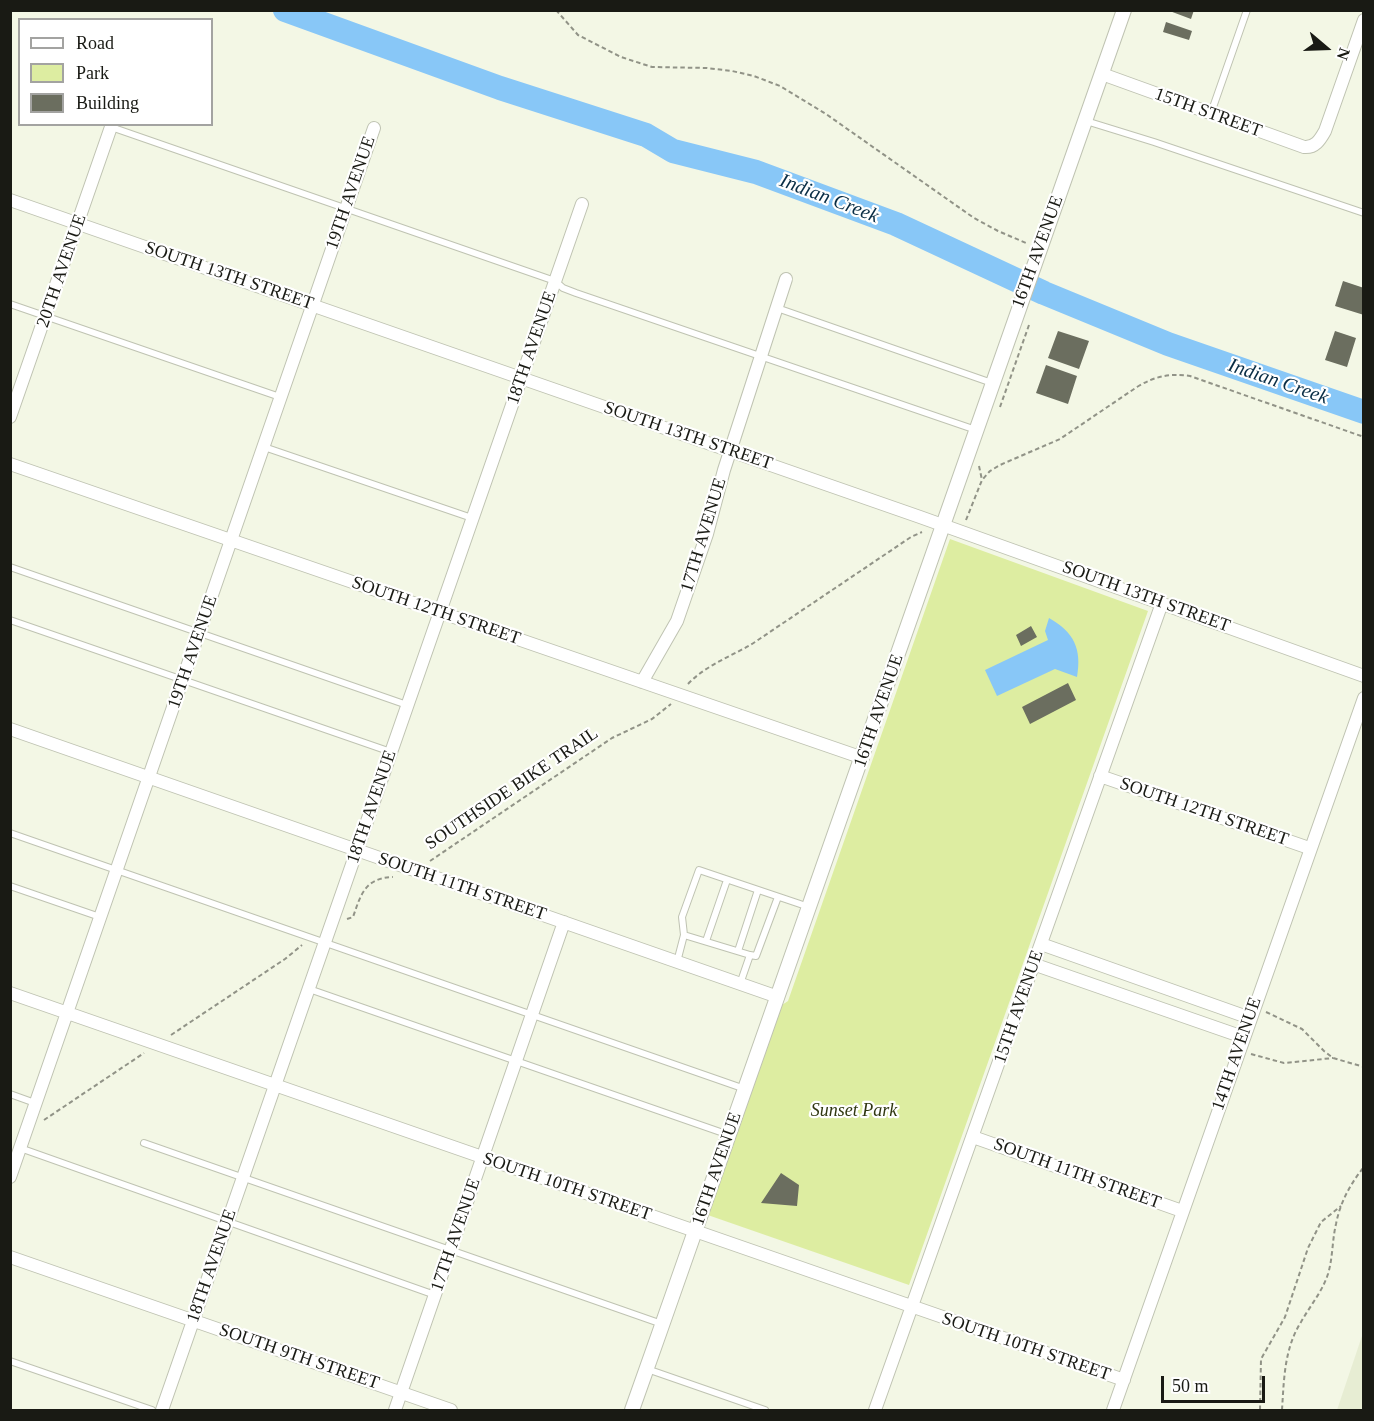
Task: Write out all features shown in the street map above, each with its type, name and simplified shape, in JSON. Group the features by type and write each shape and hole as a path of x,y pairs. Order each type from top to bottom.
{"street":[{"name":"16TH AVENUE","path":"632,1410 863,758 976,430 993,383 1023,317 1039,246 1086,121 1124,10"},
{"name":"15TH STREET","path":"1102,74 1310,148 1315,145 1325,130 1364,20"},
{"name":"20TH AVENUE","path":"10,417 112,126"},
{"name":"19TH AVENUE","path":"10,1176 374,128"},
{"name":"SOUTH 13TH STREET","path":"10,200 944,525 1364,676"},
{"name":"18TH AVENUE","path":"162,1410 582,204"},
{"name":"17TH AVENUE","path":"642,682 677,621 707,534 730,450 786,279"},
{"name":"SOUTH 12TH STREET","path":"10,464 863,758"},
{"name":"15TH AVENUE","path":"875,1410 1162,603"},
{"name":"14TH AVENUE","path":"1113,1410 1309,848 1364,698"},
{"name":"SOUTH 11TH STREET","path":"10,729 778,997"},
{"name":"SOUTH 12TH STREET","path":"1100,776 1309,848"},
{"name":"17TH AVENUE","path":"395,1410 564,922"},
{"path":"1041,944 1250,1018"},
{"path":"1033,964 1243,1037"},
{"name":"SOUTH 10TH STREET","path":"10,993 1124,1380"},
{"name":"SOUTH 11TH STREET","path":"973,1137 1182,1211"},
{"name":"SOUTH 9TH STREET","path":"10,1257 452,1410"}],"lane":[{"path":"1211,114 1247,10"},
{"path":"1086,121 1154,141 1364,213"},
{"path":"112,126 555,281 570,291 976,430"},
{"path":"10,304 281,398"},
{"path":"777,308 993,383"},
{"path":"264,447 472,518"},
{"path":"10,567 407,705"},
{"path":"10,620 391,752"},
{"path":"10,833 746,1089"},
{"path":"677,962 684,935 682,917 699,870 810,907"},
{"path":"706,941 727,880"},
{"path":"10,886 100,917"},
{"path":"738,951 758,890"},
{"path":"740,984 778,897"},
{"path":"684,935 753,955"},
{"path":"308,989 729,1135"},
{"path":"10,1094 36,1103"},
{"path":"144,1143 663,1324"},
{"path":"20,1148 435,1295"},
{"path":"10,1361 152,1410"},
{"path":"647,1369 765,1410"}],"path":[{"path":"556,10 578,35 621,57 651,67 732,71 780,86 826,114 974,218 1012,238 1039,246"},
{"path":"998,414 1029,330 1023,317"},
{"path":"969,512 982,480 1000,465 1060,439 1150,379 1170,375 1190,376 1364,437"},
{"path":"979,466 982,480"},
{"name":"SOUTHSIDE BIKE TRAIL","path":"332,920 353,917 363,890 375,880 383,877 405,876 416,870 612,738 661,713 701,672 755,642 921,532"},
{"path":"26,1132 300,948 308,938"},
{"path":"1254,1006 1296,1024 1323,1052 1334,1058 1364,1067"},
{"path":"1239,1050 1284,1063 1334,1058"},
{"path":"1282,1410 1284,1375 1290,1345 1300,1322 1317,1298 1327,1276 1333,1253 1335,1225 1341,1206 1352,1182 1364,1167"},
{"path":"1260,1410 1261,1359 1285,1317 1308,1248 1321,1222 1341,1206"}],"shaded area":[{"path":"1363,1333 1363,1410 1337,1410"}],"green space":[{"name":"Sunset Park","path":"950,539 1148,611 909,1285 702,1213 773,1011 788,1001"}],"water":[{"path":"1049,618 1065,629 1074,642 1078,658 1077,677 1055,669 997,696 985,670 1048,640 1045,631"}],"building":[{"path":"1167,10 1194,10 1191,19"},
{"path":"1166,22 1192,31 1189,40 1163,32"},
{"path":"1343,281 1364,288 1364,315 1335,306"},
{"path":"1058,331 1089,341 1079,369 1048,358"},
{"path":"1335,331 1356,338 1347,367 1325,360"},
{"path":"1046,365 1077,376 1068,404 1036,393"},
{"path":"1031,626 1037,637 1021,646 1016,635"},
{"path":"1068,683 1076,700 1030,724 1022,707"},
{"path":"781,1173 799,1185 797,1206 761,1203"}],"waterway":[{"name":"Indian Creek","path":"285,10 500,88 646,135 673,151 756,172 896,224 1044,293 1168,344 1364,412"}]}
